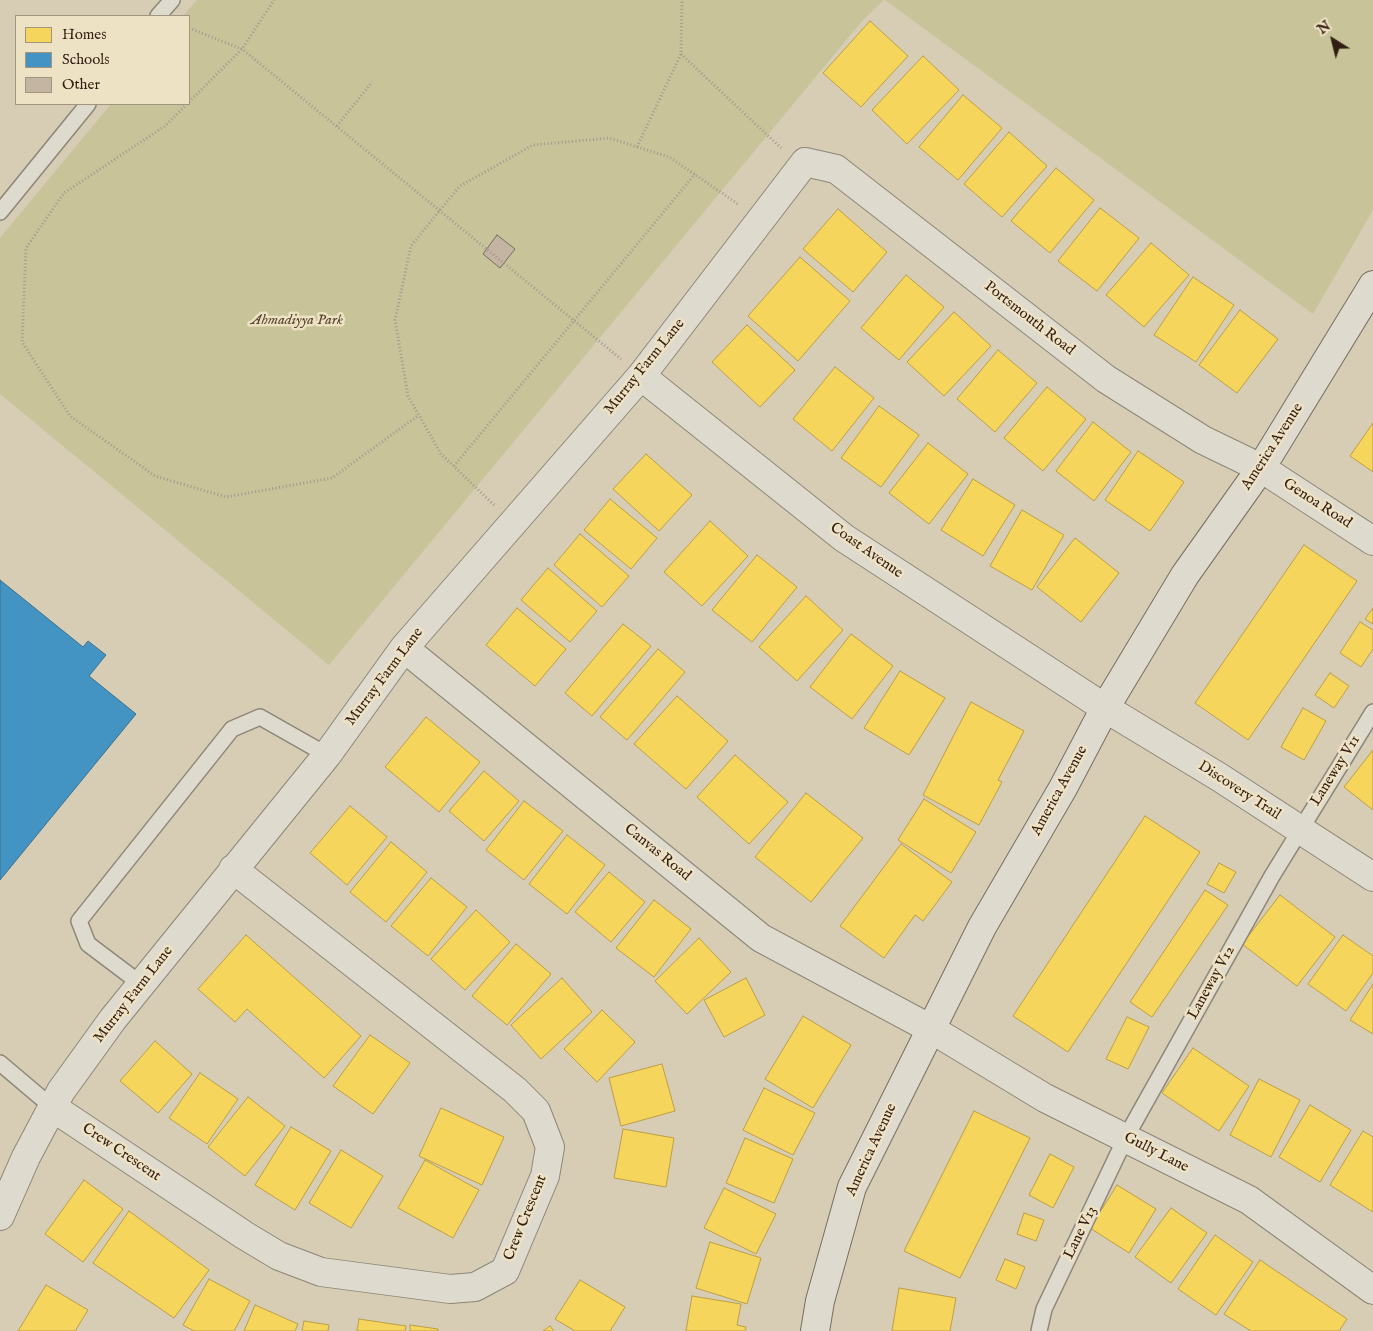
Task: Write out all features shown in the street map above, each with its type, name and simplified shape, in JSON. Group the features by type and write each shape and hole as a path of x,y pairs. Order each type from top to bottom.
{"street":[{"name":"Murray Farm Lane","path":"0,1216 26,1157 52,1107 84,1059 141,984 327,755 404,648 641,376 803,164"},
{"name":"Portsmouth Road","path":"803,164 836,169 1106,379 1202,440 1261,468"},
{"name":"America Avenue","path":"815,1331 820,1301 852,1187 982,928 1063,788 1105,708 1185,575 1261,468 1373,285"},
{"name":"Coast Avenue","path":"641,376 844,538 1105,708"},
{"name":"Genoa Road","path":"1261,468 1373,541"},
{"name":"Canvas Road","path":"404,648 762,938 931,1030"},
{"name":"Discovery Trail","path":"1105,708 1219,777 1373,876"},
{"name":"Crew Crescent","path":"52,1107 251,1239 279,1256 321,1272 450,1289 475,1287 505,1271 545,1176 550,1147 536,1112 515,1090 233,869"},
{"name":"Gully Lane","path":"931,1030 1045,1098 1249,1200 1373,1290"}],"lane":[{"path":"159,15 172,0"},
{"path":"0,212 87,105"},
{"name":"Laneway V11","path":"1299,830 1373,712"},
{"path":"141,984 88,944 79,921 232,729 260,717 327,755"},
{"name":"Laneway V12","path":"1126,1137 1299,830"},
{"path":"0,1063 52,1107"},
{"name":"Lane V13","path":"1039,1331 1044,1309 1126,1137"}],"path":[{"path":"190,101 242,49 274,0"},
{"path":"636,147 681,54 682,0"},
{"path":"190,28 242,49 641,376"},
{"path":"681,54 803,164"},
{"path":"337,126 372,82"},
{"path":"186,105 165,126 64,193 26,248 22,342 70,416 155,476 226,496 332,478 419,415"},
{"path":"512,522 441,454 408,396 395,320 411,246 440,210 460,186 533,145 609,138 669,157 761,219"},
{"path":"454,466 695,174"}],"green space":[{"name":"Ahmadiyya Park","path":"197,0 884,0 862,21 329,665 0,394 0,238 110,105 190,105 190,15 184,15"},
{"path":"885,0 1373,0 1373,210 1313,314"}],"building: Homes":[{"path":"870,21 908,56 861,107 823,73"},
{"path":"923,56 959,90 907,144 872,110"},
{"path":"963,95 1002,128 958,180 919,147"},
{"path":"1009,132 1047,166 1002,217 964,184"},
{"path":"1056,168 1094,200 1050,253 1011,221"},
{"path":"1100,208 1139,238 1097,291 1058,261"},
{"path":"838,209 887,252 853,292 803,249"},
{"path":"1151,243 1189,275 1144,327 1106,295"},
{"path":"800,257 850,301 798,361 748,316"},
{"path":"906,275 944,307 899,360 861,328"},
{"path":"1193,277 1234,305 1196,362 1154,335"},
{"path":"1240,310 1278,339 1237,393 1199,365"},
{"path":"954,312 991,346 944,396 907,362"},
{"path":"747,325 795,370 760,407 712,362"},
{"path":"998,350 1037,383 995,432 957,399"},
{"path":"835,367 874,398 832,451 793,419"},
{"path":"1047,387 1086,419 1043,471 1004,438"},
{"path":"879,406 919,435 881,487 841,458"},
{"path":"1093,422 1131,452 1094,501 1056,471"},
{"path":"1373,423 1373,472 1350,456"},
{"path":"928,443 968,474 929,524 889,493"},
{"path":"1138,451 1184,482 1150,531 1105,500"},
{"path":"646,454 692,495 659,531 613,489"},
{"path":"973,479 1015,505 983,556 941,530"},
{"path":"610,499 657,538 631,569 584,530"},
{"path":"1022,510 1064,535 1032,590 990,566"},
{"path":"710,521 748,556 702,606 664,572"},
{"path":"580,534 629,576 602,607 554,565"},
{"path":"1075,538 1119,573 1081,622 1037,587"},
{"path":"1304,545 1357,581 1248,740 1195,703"},
{"path":"757,555 797,587 752,642 712,610"},
{"path":"548,568 597,611 570,642 521,600"},
{"path":"806,596 843,630 797,681 759,647"},
{"path":"517,608 566,649 535,686 486,645"},
{"path":"1373,608 1373,624 1365,619"},
{"path":"1360,622 1373,630 1373,649 1361,667 1340,653"},
{"path":"623,624 651,646 592,716 565,693"},
{"path":"851,634 893,666 852,719 810,687"},
{"path":"658,649 685,672 627,740 600,717"},
{"path":"900,671 945,698 909,755 864,728"},
{"path":"1330,673 1349,686 1334,708 1315,695"},
{"path":"677,696 728,741 686,789 634,744"},
{"path":"971,702 1024,731 998,780 1002,782 979,825 923,795"},
{"path":"1303,708 1326,721 1304,760 1281,747"},
{"path":"426,717 480,762 439,812 385,767"},
{"path":"1373,750 1373,810 1344,787"},
{"path":"735,755 788,802 749,844 697,797"},
{"path":"484,771 519,801 484,841 449,811"},
{"path":"806,793 863,838 811,902 755,857"},
{"path":"924,799 976,832 951,873 898,840"},
{"path":"524,801 563,831 524,880 486,850"},
{"path":"350,806 387,837 347,885 310,853"},
{"path":"1145,816 1200,852 1068,1052 1013,1016"},
{"path":"567,835 605,865 567,914 529,884"},
{"path":"391,842 427,872 386,922 350,892"},
{"path":"901,844 952,882 923,921 915,915 884,958 840,926"},
{"path":"1219,863 1236,872 1224,893 1207,884"},
{"path":"609,872 645,902 611,942 575,912"},
{"path":"431,878 467,907 428,956 391,926"},
{"path":"1205,890 1228,905 1152,1017 1130,1002"},
{"path":"1280,895 1335,937 1297,986 1242,944"},
{"path":"654,900 691,929 654,977 616,948"},
{"path":"476,910 510,942 465,990 431,959"},
{"path":"246,935 361,1036 324,1078 247,1009 235,1022 198,989"},
{"path":"1343,935 1373,956 1373,973 1346,1011 1308,984"},
{"path":"699,938 731,972 687,1014 655,981"},
{"path":"516,944 551,974 507,1025 472,996"},
{"path":"562,978 592,1012 541,1059 511,1025"},
{"path":"746,978 765,1015 724,1037 704,1000"},
{"path":"1373,984 1373,1034 1350,1020"},
{"path":"602,1010 635,1042 597,1082 564,1049"},
{"path":"803,1016 851,1045 813,1108 765,1079"},
{"path":"1127,1017 1149,1027 1128,1069 1106,1059"},
{"path":"370,1035 410,1063 373,1114 333,1086"},
{"path":"155,1041 192,1074 158,1113 120,1081"},
{"path":"1193,1048 1249,1086 1219,1131 1162,1093"},
{"path":"662,1064 675,1111 621,1126 609,1078"},
{"path":"200,1073 238,1099 207,1144 169,1118"},
{"path":"1259,1079 1300,1100 1271,1157 1230,1135"},
{"path":"764,1088 815,1113 793,1155 743,1130"},
{"path":"248,1097 285,1126 245,1176 208,1147"},
{"path":"1310,1105 1351,1130 1320,1182 1279,1157"},
{"path":"441,1108 504,1137 482,1185 419,1156"},
{"path":"974,1111 1030,1138 960,1278 904,1251"},
{"path":"291,1127 331,1151 295,1210 255,1185"},
{"path":"623,1129 674,1138 666,1187 614,1178"},
{"path":"1363,1131 1373,1137 1373,1212 1330,1185"},
{"path":"745,1138 793,1159 774,1203 726,1183"},
{"path":"341,1150 383,1176 351,1228 309,1203"},
{"path":"1050,1154 1074,1167 1053,1208 1029,1195"},
{"path":"425,1160 479,1190 453,1238 398,1208"},
{"path":"84,1180 123,1209 83,1262 45,1234"},
{"path":"1117,1185 1156,1209 1129,1253 1090,1228"},
{"path":"724,1188 776,1214 756,1254 704,1228"},
{"path":"1171,1208 1207,1233 1171,1283 1135,1257"},
{"path":"129,1211 209,1270 174,1318 93,1263"},
{"path":"1024,1213 1044,1220 1036,1241 1017,1234"},
{"path":"1215,1235 1253,1262 1216,1315 1178,1289"},
{"path":"710,1242 761,1258 747,1304 696,1288"},
{"path":"1005,1259 1025,1267 1016,1289 996,1280"},
{"path":"1260,1260 1347,1319 1339,1331 1251,1331 1224,1314"},
{"path":"209,1279 250,1301 234,1331 194,1331 183,1325"},
{"path":"580,1280 625,1307 610,1331 575,1331 555,1319"},
{"path":"46,1285 88,1310 75,1331 18,1331"},
{"path":"899,1288 956,1298 950,1331 892,1331"},
{"path":"692,1296 741,1304 737,1325 746,1327 745,1331 686,1331"},
{"path":"255,1305 298,1324 295,1331 244,1331"},
{"path":"359,1319 406,1326 405,1331 357,1331"},
{"path":"304,1321 329,1325 328,1331 302,1331"},
{"path":"410,1325 438,1329 438,1331 410,1331"},
{"path":"550,1326 554,1331 543,1331"}],"building: Schools":[{"path":"0,580 83,647 88,641 106,655 89,676 136,714 0,880"}],"building: Other":[{"path":"497,235 515,249 500,268 483,254"}]}
